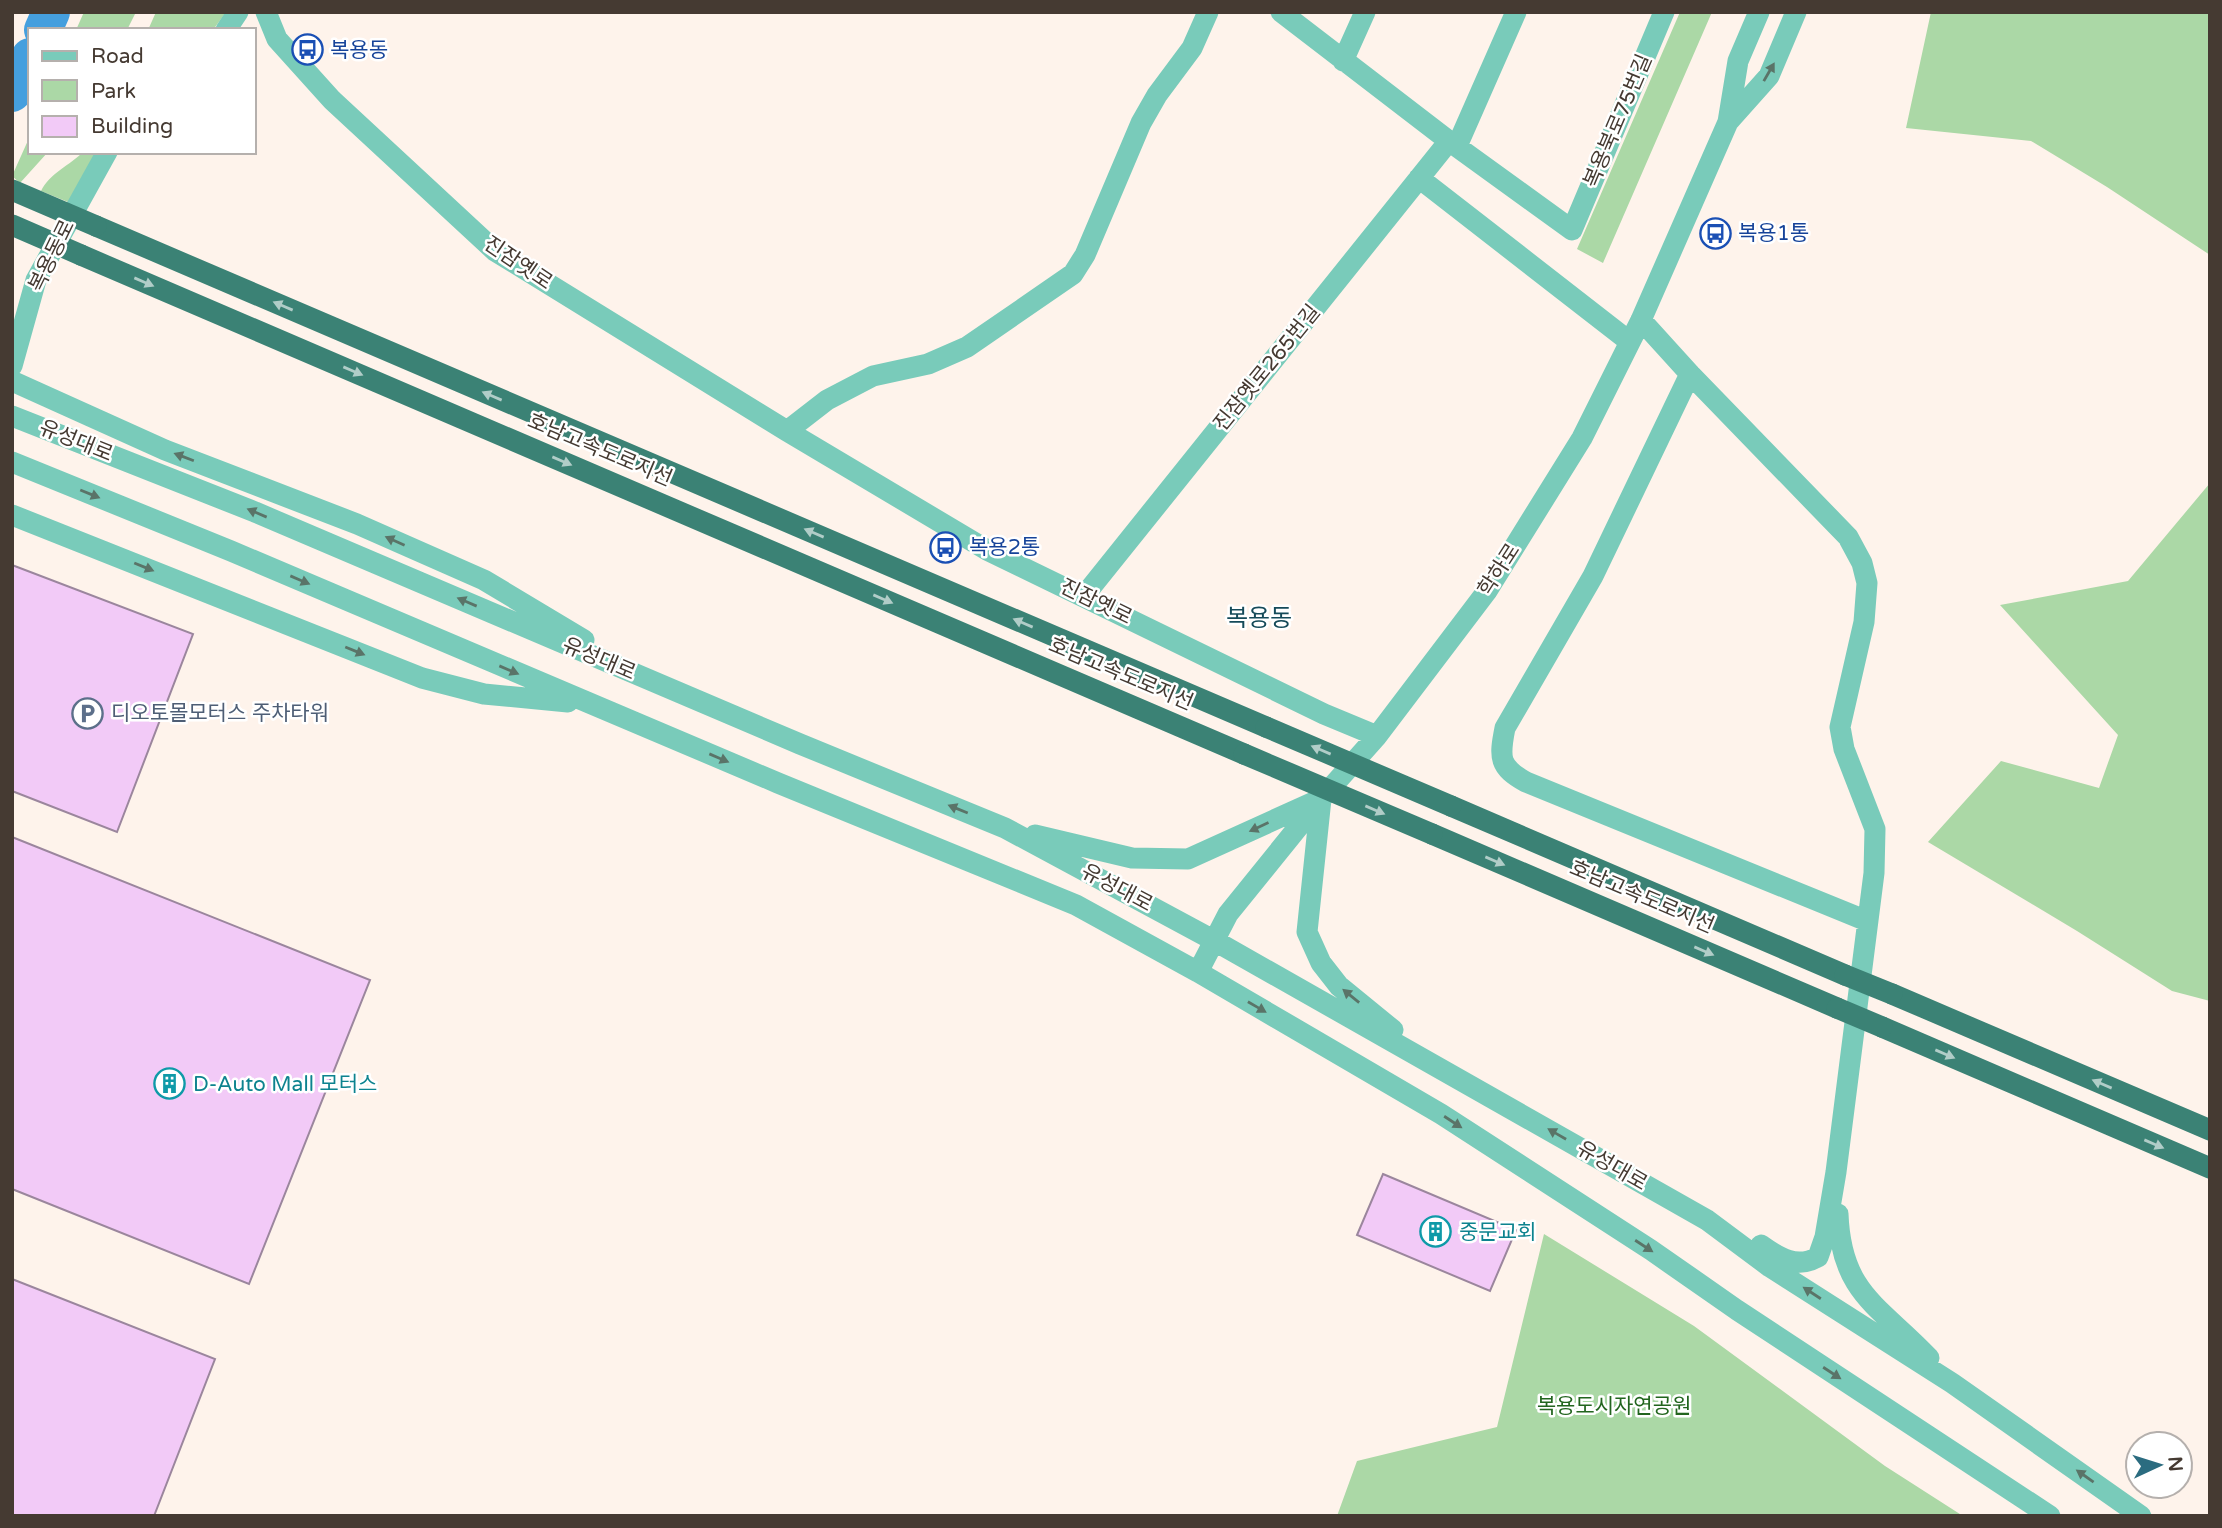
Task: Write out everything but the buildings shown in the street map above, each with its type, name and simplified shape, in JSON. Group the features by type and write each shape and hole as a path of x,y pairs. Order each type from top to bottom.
{"highway":[{"name":"호남고속도로지선","path":"12,190 2210,1130"},
{"name":"호남고속도로지선","path":"12,225 2210,1168"}],"street":[{"path":"227,28 237,12"},
{"name":"진잠옛로","path":"266,12 278,38 332,100 495,251 787,431 988,550 1325,714 1377,736"},
{"path":"787,431 827,400 873,376 928,363 967,347 1073,274 1085,255 1141,123 1157,94 1192,48 1208,12"},
{"path":"1281,12 1453,144 1516,12"},
{"path":"1343,61 1365,12"},
{"name":"복용북로75번길","path":"1453,144 1572,230 1664,12"},
{"name":"학하로","path":"1198,972 1228,914 1321,799 1377,736 1488,592 1581,438 1641,320 1728,122 1738,61 1759,12"},
{"name":"학하로","path":"1728,122 1769,76 1797,12"},
{"name":"진잠옛로265번길","path":"1084,596 1419,178 1453,144"},
{"name":"복용동로","path":"12,366 36,280 106,154"},
{"path":"1419,178 1630,342"},
{"path":"1641,320 1848,537 1862,563 1867,583 1864,622 1840,727 1844,749 1875,829 1874,873 1836,1172 1825,1237 1818,1257 1807,1263 1777,1256 1748,1236 1707,1220"},
{"path":"1690,374 1593,576 1505,729 1501,746 1502,762 1508,772 1526,782 1867,921"},
{"path":"12,381 166,450 357,524 484,580 648,680"},
{"name":"유성대로","path":"12,416 267,517 648,680 1005,828 1443,1069 1707,1220 1770,1267 1952,1382 2141,1516"},
{"name":"유성대로","path":"19,465 1076,905 1198,972 1441,1114 1651,1250 1748,1318 2050,1516"},
{"path":"12,515 422,678 484,694 590,704"},
{"path":"1005,828 1132,858 1188,859 1321,799"},
{"path":"1321,799 1307,933 1321,963 1339,986 1443,1069"},
{"path":"1836,1172 1839,1241 1849,1272 1864,1297 1908,1336 1952,1382"}],"green space":[{"path":"84,12 136,12 128,28 77,28"},
{"path":"156,12 226,12 214,28 149,28"},
{"path":"1680,12 1712,12 1603,263 1577,249"},
{"path":"1931,12 2210,12 2210,255 2031,141 1906,128"},
{"path":"28,140 28,154 46,154 20,183 12,176"},
{"path":"80,154 99,154 68,202 41,191 54,175"},
{"path":"2210,483 2210,1001 2172,991 1928,842 2001,761 2099,788 2118,735 2000,605 2128,581"},
{"name":"복용도시자연공원","path":"1544,1234 1694,1326 1885,1466 1963,1516 1337,1516 1357,1461 1497,1427"}],"waterway":[{"path":"44,28 51,12"},
{"path":"12,93 28,61"}],"place":[{"name":"복용동","path":"307,50"},
{"name":"복용1통","path":"1715,233"},
{"name":"복용2통","path":"946,547"},
{"name":"디오토몰모터스 주차타워","path":"88,713"},
{"name":"D-Auto Mall 모터스","path":"170,1084"},
{"name":"중문교회","path":"1436,1232"}],"district":[{"name":"복용동","path":"1259,618"}]}
